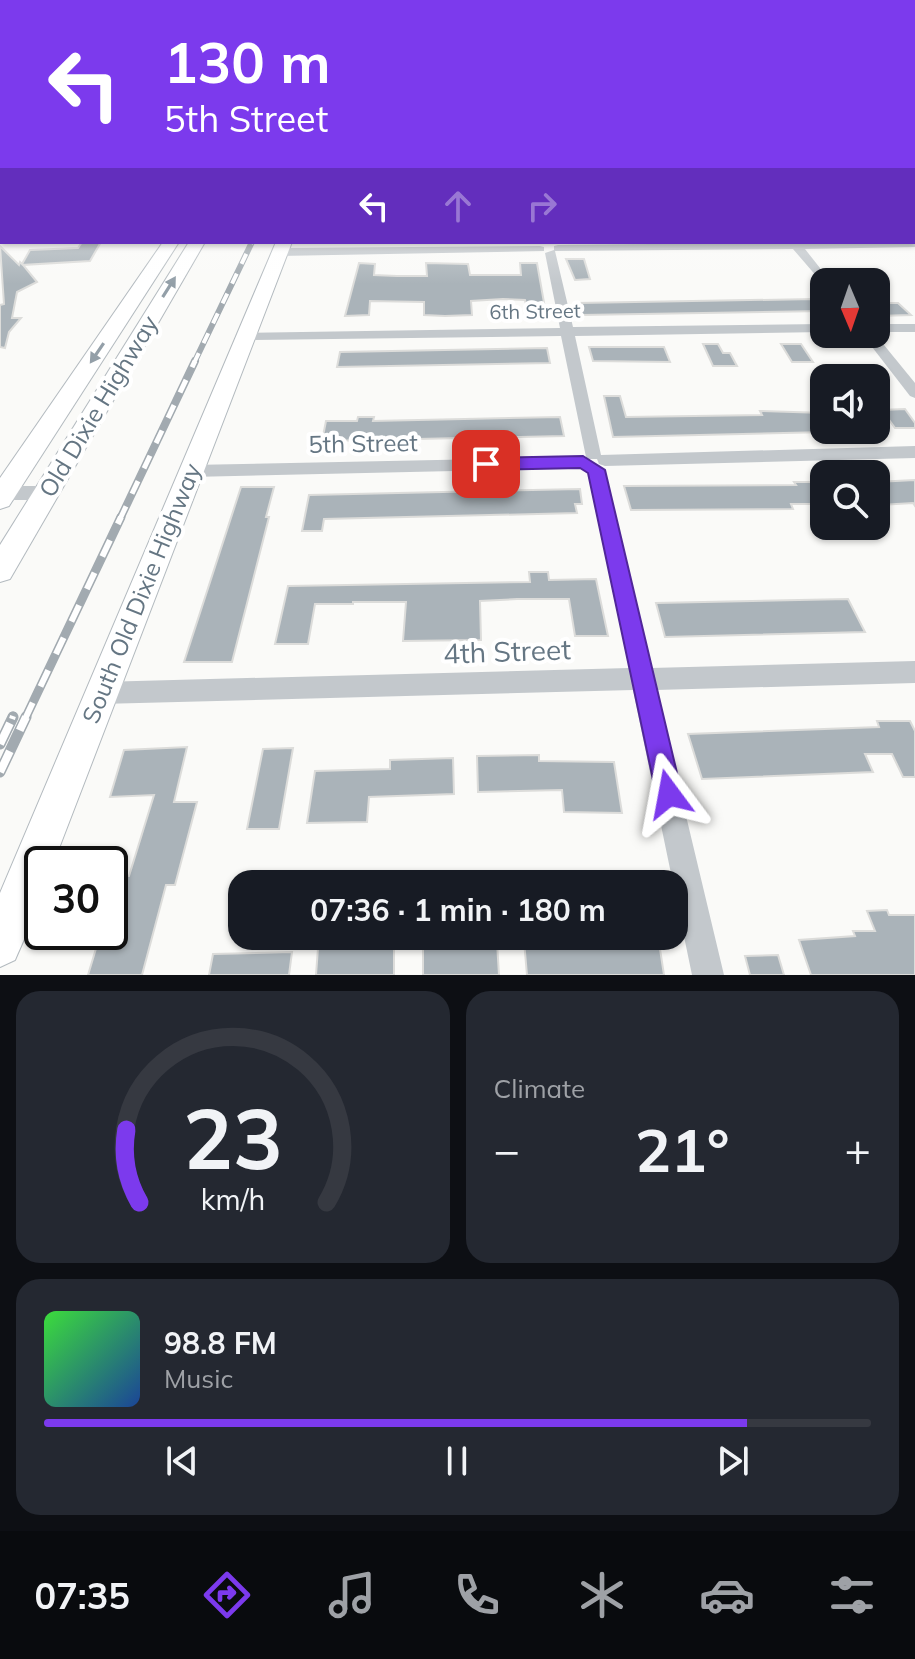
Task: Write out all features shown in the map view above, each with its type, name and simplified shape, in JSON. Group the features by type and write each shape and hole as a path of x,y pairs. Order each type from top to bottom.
{"main road":[{"name":"Old Dixie Highway","path":"1,495 170,244"},
{"name":"Old Dixie Highway","path":"0,570 196,244"},
{"name":"South Old Dixie Highway","path":"0,945 281,247"}],"street":[{"path":"792,244 813,268"},
{"path":"281,247 915,244"},
{"path":"549,247 708,975"},
{"name":"6th Street","path":"246,336 810,328"},
{"path":"890,328 915,328"},
{"path":"878,348 915,393"},
{"name":"5th Street","path":"191,471 915,452"},
{"path":"1,495 45,493"},
{"name":"4th Street","path":"100,693 915,672"}],"building":[{"path":"81,244 100,244 90,261 23,265 37,282 17,292 12,318 21,318 9,332 5,348 0,347 0,305 4,304 0,246 19,265 30,250 78,248"},
{"path":"566,259 584,259 590,279 575,280"},
{"path":"359,263 375,264 374,275 427,276 426,263 468,264 470,275 521,275 520,263 537,263 546,314 528,314 525,300 503,299 471,301 472,315 424,315 424,302 370,301 369,315 345,316"},
{"path":"810,299 810,311 581,315 578,303"},
{"path":"890,303 898,303 911,315 890,316"},
{"path":"703,344 718,344 723,353 730,353 737,366 713,366"},
{"path":"781,344 801,344 813,362 792,362"},
{"path":"589,347 664,347 670,362 593,361"},
{"path":"547,348 550,363 337,367 340,352"},
{"path":"604,396 620,396 626,417 762,415 760,411 810,413 810,432 613,437"},
{"path":"905,409 915,428 895,428 890,421 890,410"},
{"path":"358,417 374,417 373,421 560,417 564,436 322,441 326,421 357,421"},
{"path":"915,480 915,506 913,503 890,504 890,481"},
{"path":"794,482 810,482 810,504 791,504 793,509 631,510 624,486 796,485"},
{"path":"241,487 274,487 232,662 184,662"},
{"path":"580,489 582,504 575,504 577,513 324,519 322,531 302,531 309,495"},
{"path":"529,572 548,572 549,580 596,579 608,636 575,636 569,599 517,599 480,601 481,640 403,641 406,602 353,602 315,604 308,644 275,644 288,586 530,582"},
{"path":"848,599 865,632 665,637 656,603"},
{"path":"877,721 910,721 915,731 915,777 903,777 892,754 865,754 873,772 702,779 688,734 879,727"},
{"path":"187,747 174,802 197,802 175,885 166,885 142,975 88,975 96,950 128,950 128,876 154,795 110,797 124,750"},
{"path":"293,748 279,829 247,829 263,749"},
{"path":"539,755 539,761 614,762 622,813 564,812 562,790 478,792 477,756"},
{"path":"453,758 454,794 369,797 367,822 307,823 315,771 390,769 390,760"},
{"path":"887,910 889,915 915,915 915,975 811,975 799,940 855,936 853,931 875,931 867,911"},
{"path":"318,950 394,950 394,975 316,975"},
{"path":"423,950 497,950 499,975 423,975"},
{"path":"525,950 660,950 664,975 527,975"},
{"path":"292,952 289,975 209,975 213,954"},
{"path":"778,955 784,975 750,975 745,956"}],"railway":[{"path":"194,363 251,244"},
{"path":"120,519 195,361"},
{"path":"25,719 121,517"},
{"path":"0,744 13,717"},
{"path":"0,772 26,717"}],"route":[{"path":"486,464 583,462 596,470 669,794"}]}
